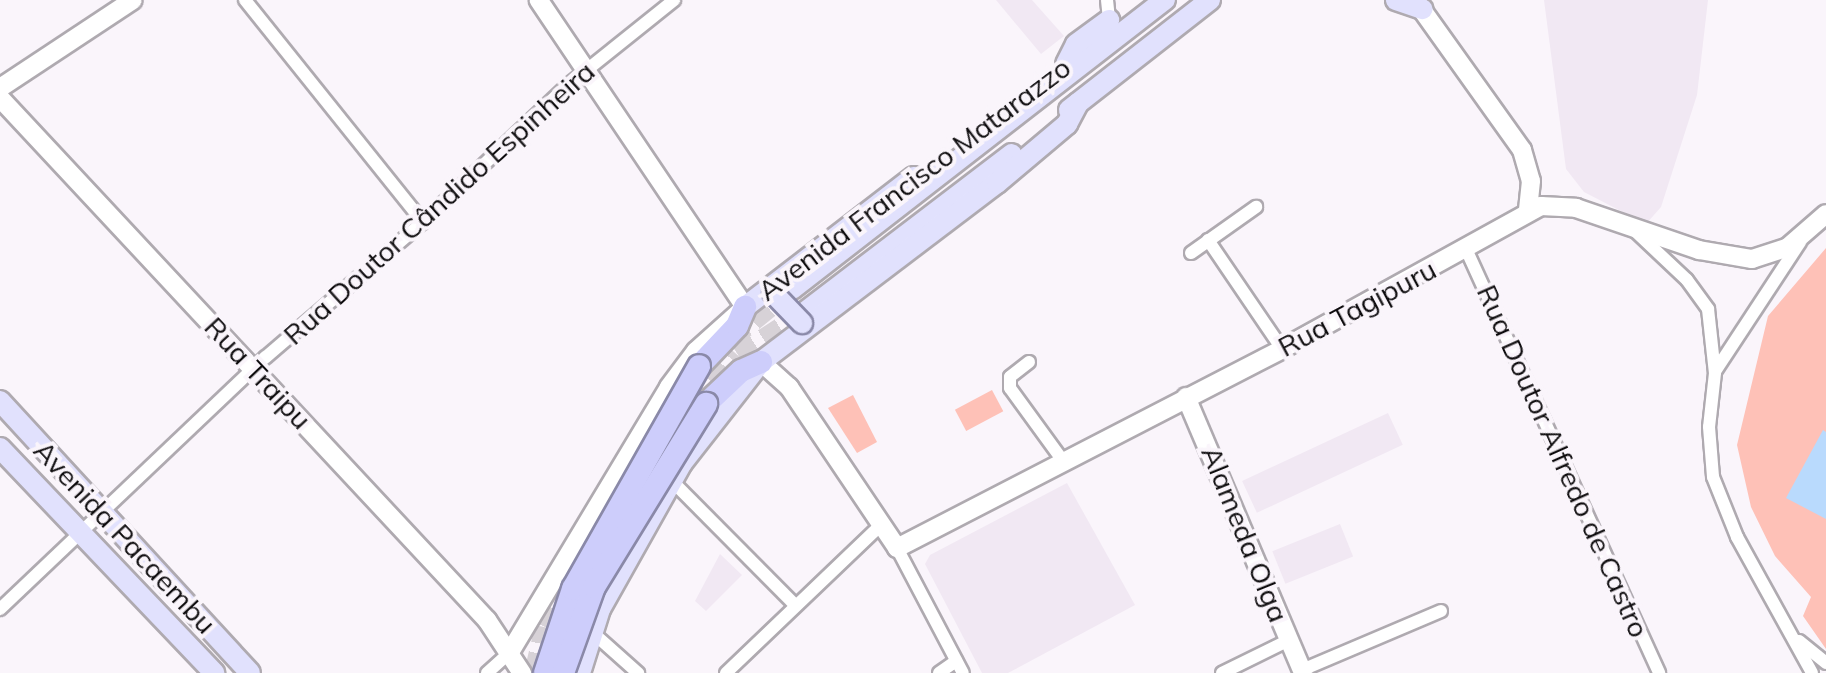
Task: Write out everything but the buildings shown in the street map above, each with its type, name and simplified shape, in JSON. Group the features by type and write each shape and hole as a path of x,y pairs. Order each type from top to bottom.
{"highway":[{"name":"Avenida Francisco Matarazzo","path":"545,673 573,589 699,366 737,326 745,307"},
{"name":"Avenida Francisco Matarazzo","path":"563,673 594,587 706,404 741,371 761,362"}],"main road":[{"name":"Avenida Francisco Matarazzo","path":"745,307 778,290 1165,0"},
{"name":"Avenida Francisco Matarazzo","path":"761,362 806,321 1061,130 1078,103 1210,0"},
{"path":"1396,0 1419,5"},
{"path":"1066,64 1076,44 1108,10"},
{"name":"Avenida Francisco Matarazzo","path":"778,290 1066,64 1092,45 1110,43"},
{"path":"778,290 806,321"},
{"path":"580,673 592,632 694,443 761,362"},
{"name":"Avenida Pacaembu","path":"0,401 250,673"},
{"name":"Avenida Pacaembu","path":"0,448 214,673"}],"street":[{"path":"0,88 133,0"},
{"path":"245,0 423,222"},
{"path":"487,673 510,652 683,367 745,307 539,0"},
{"name":"Rua Doutor Cândido Espinheira","path":"0,609 255,368 423,222 585,70 674,0"},
{"path":"1419,5 1522,150 1531,181 1528,211"},
{"name":"Rua Traipu","path":"0,98 487,620 522,673"},
{"name":"Rua Tagipuru","path":"897,548 1282,349 1466,249 1528,211 1556,204 1732,258 1772,255 1803,237 1826,214"},
{"path":"1191,253 1256,207"},
{"path":"1630,226 1687,280 1708,309 1715,373 1709,438 1713,477 1737,537 1812,673"},
{"path":"1715,373 1803,237"},
{"path":"1208,240 1282,349"},
{"name":"Rua Doutor Alfredo de Castro","path":"1466,249 1659,673"},
{"path":"761,362 789,387 897,548 960,667 939,673"},
{"path":"1029,362 1010,377 1010,388 1063,461"},
{"name":"Alameda Olga","path":"1186,397 1302,672"},
{"path":"672,481 795,605"},
{"path":"726,673 881,525"},
{"path":"1302,672 1441,611"},
{"path":"1788,630 1826,663"},
{"path":"592,632 638,673"},
{"path":"1222,673 1289,640"}],"shaded area":[{"path":"996,0 1032,0 1064,36 1041,54"},
{"path":"1544,0 1708,0 1697,95 1661,207 1646,224 1584,192 1566,169"},
{"path":"1826,248 1826,649 1803,616 1811,597 1775,556 1751,507 1737,445 1768,316"},
{"path":"992,390 1003,411 966,431 955,410"},
{"path":"853,395 877,442 857,453 828,408"},
{"path":"1388,413 1403,445 1257,513 1242,481"},
{"path":"1067,483 1135,605 1008,673 982,673 925,564 930,555"},
{"path":"1340,524 1353,556 1285,584 1272,551"},
{"path":"720,554 742,575 706,611 695,601"}],"water":[{"path":"1823,430 1826,432 1826,519 1786,498"}],"tunnel":[{"path":"730,340 792,289"},
{"path":"694,406 738,355 805,312"},
{"path":"534,673 545,627 573,569"}]}
